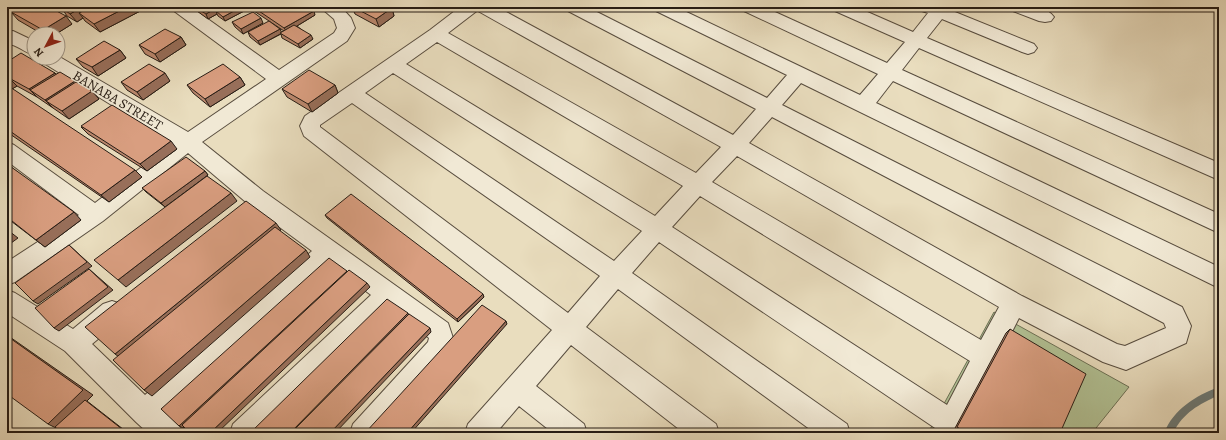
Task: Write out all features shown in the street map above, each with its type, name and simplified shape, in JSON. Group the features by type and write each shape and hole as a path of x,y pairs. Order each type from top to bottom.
{"street":[{"path":"180,7 278,79"},
{"path":"471,7 436,34 312,121 310,126 311,131 567,329 706,433"},
{"path":"484,7 734,145 1014,303 1112,354 1126,358 1177,335 1180,326 1173,315 574,7"},
{"path":"662,7 1219,278"},
{"path":"750,7 1219,224"},
{"path":"841,7 1219,172"},
{"path":"1019,7 1045,17"},
{"path":"7,275 95,214 188,142 341,37 346,28 339,9"},
{"path":"863,105 917,40 937,9 1028,48"},
{"path":"436,34 698,184 987,357"},
{"path":"7,38 13,37 26,44"},
{"path":"392,64 657,229 948,428 987,357 1014,303"},
{"name":"BANABA STREET","path":"61,66 188,142 254,197 439,331 441,338 439,347 363,433"},
{"path":"478,433 615,274 770,108 799,73"},
{"path":"352,93 615,274 837,433"},
{"path":"7,150 95,214"},
{"path":"236,212 254,197"},
{"path":"144,413 328,250"},
{"path":"243,433 389,294"},
{"path":"74,343 128,299"},
{"path":"7,300 74,343 144,413 169,433"},
{"path":"517,388 574,433"}],"green space":[{"path":"994,312 1129,387 1092,433 928,433"}],"building":[{"path":"19,7 49,7 66,16 50,26 36,26 11,12"},
{"path":"61,7 82,7 70,14"},
{"path":"91,7 127,7 94,24 79,13"},
{"path":"195,7 218,7 206,14"},
{"path":"223,7 241,7 223,17 216,11"},
{"path":"253,7 308,7 314,11 284,28"},
{"path":"353,7 390,7 392,8 376,19"},
{"path":"253,12 261,18 241,29 232,22"},
{"path":"269,21 280,29 258,41 248,32"},
{"path":"294,25 311,35 298,44 280,33"},
{"path":"165,29 181,37 155,54 139,45"},
{"path":"104,41 120,50 92,67 76,59"},
{"path":"21,53 26,56 26,66 43,66 55,73 29,89 9,78 7,79 7,62"},
{"path":"149,64 165,73 137,92 121,82"},
{"path":"223,64 240,77 205,99 187,85"},
{"path":"309,70 335,85 308,104 282,89"},
{"path":"60,72 75,81 45,100 30,90"},
{"path":"76,82 92,91 62,111 46,101"},
{"path":"7,85 135,170 101,195 7,129"},
{"path":"112,105 171,141 140,164 81,126"},
{"path":"186,157 205,171 161,203 142,188"},
{"path":"7,164 74,212 36,240 7,217"},
{"path":"207,176 231,193 118,280 94,260"},
{"path":"351,194 483,294 457,319 325,215"},
{"path":"246,201 276,223 115,354 85,327"},
{"path":"275,227 306,250 144,390 113,360"},
{"path":"69,245 87,262 33,301 15,283"},
{"path":"329,258 347,271 179,426 161,409"},
{"path":"89,269 108,287 54,328 35,308"},
{"path":"349,270 367,283 210,433 190,433 182,425"},
{"path":"387,299 408,313 290,433 250,433"},
{"path":"482,305 506,321 407,433 365,433"},
{"path":"409,314 430,328 330,433 291,433"},
{"path":"1010,329 1086,374 1060,433 967,433 957,427"},
{"path":"7,336 83,390 48,424 7,394"},
{"path":"85,400 127,433 62,433 55,427"}],"waterway":[{"path":"1168,433 1183,411 1219,391"}]}
